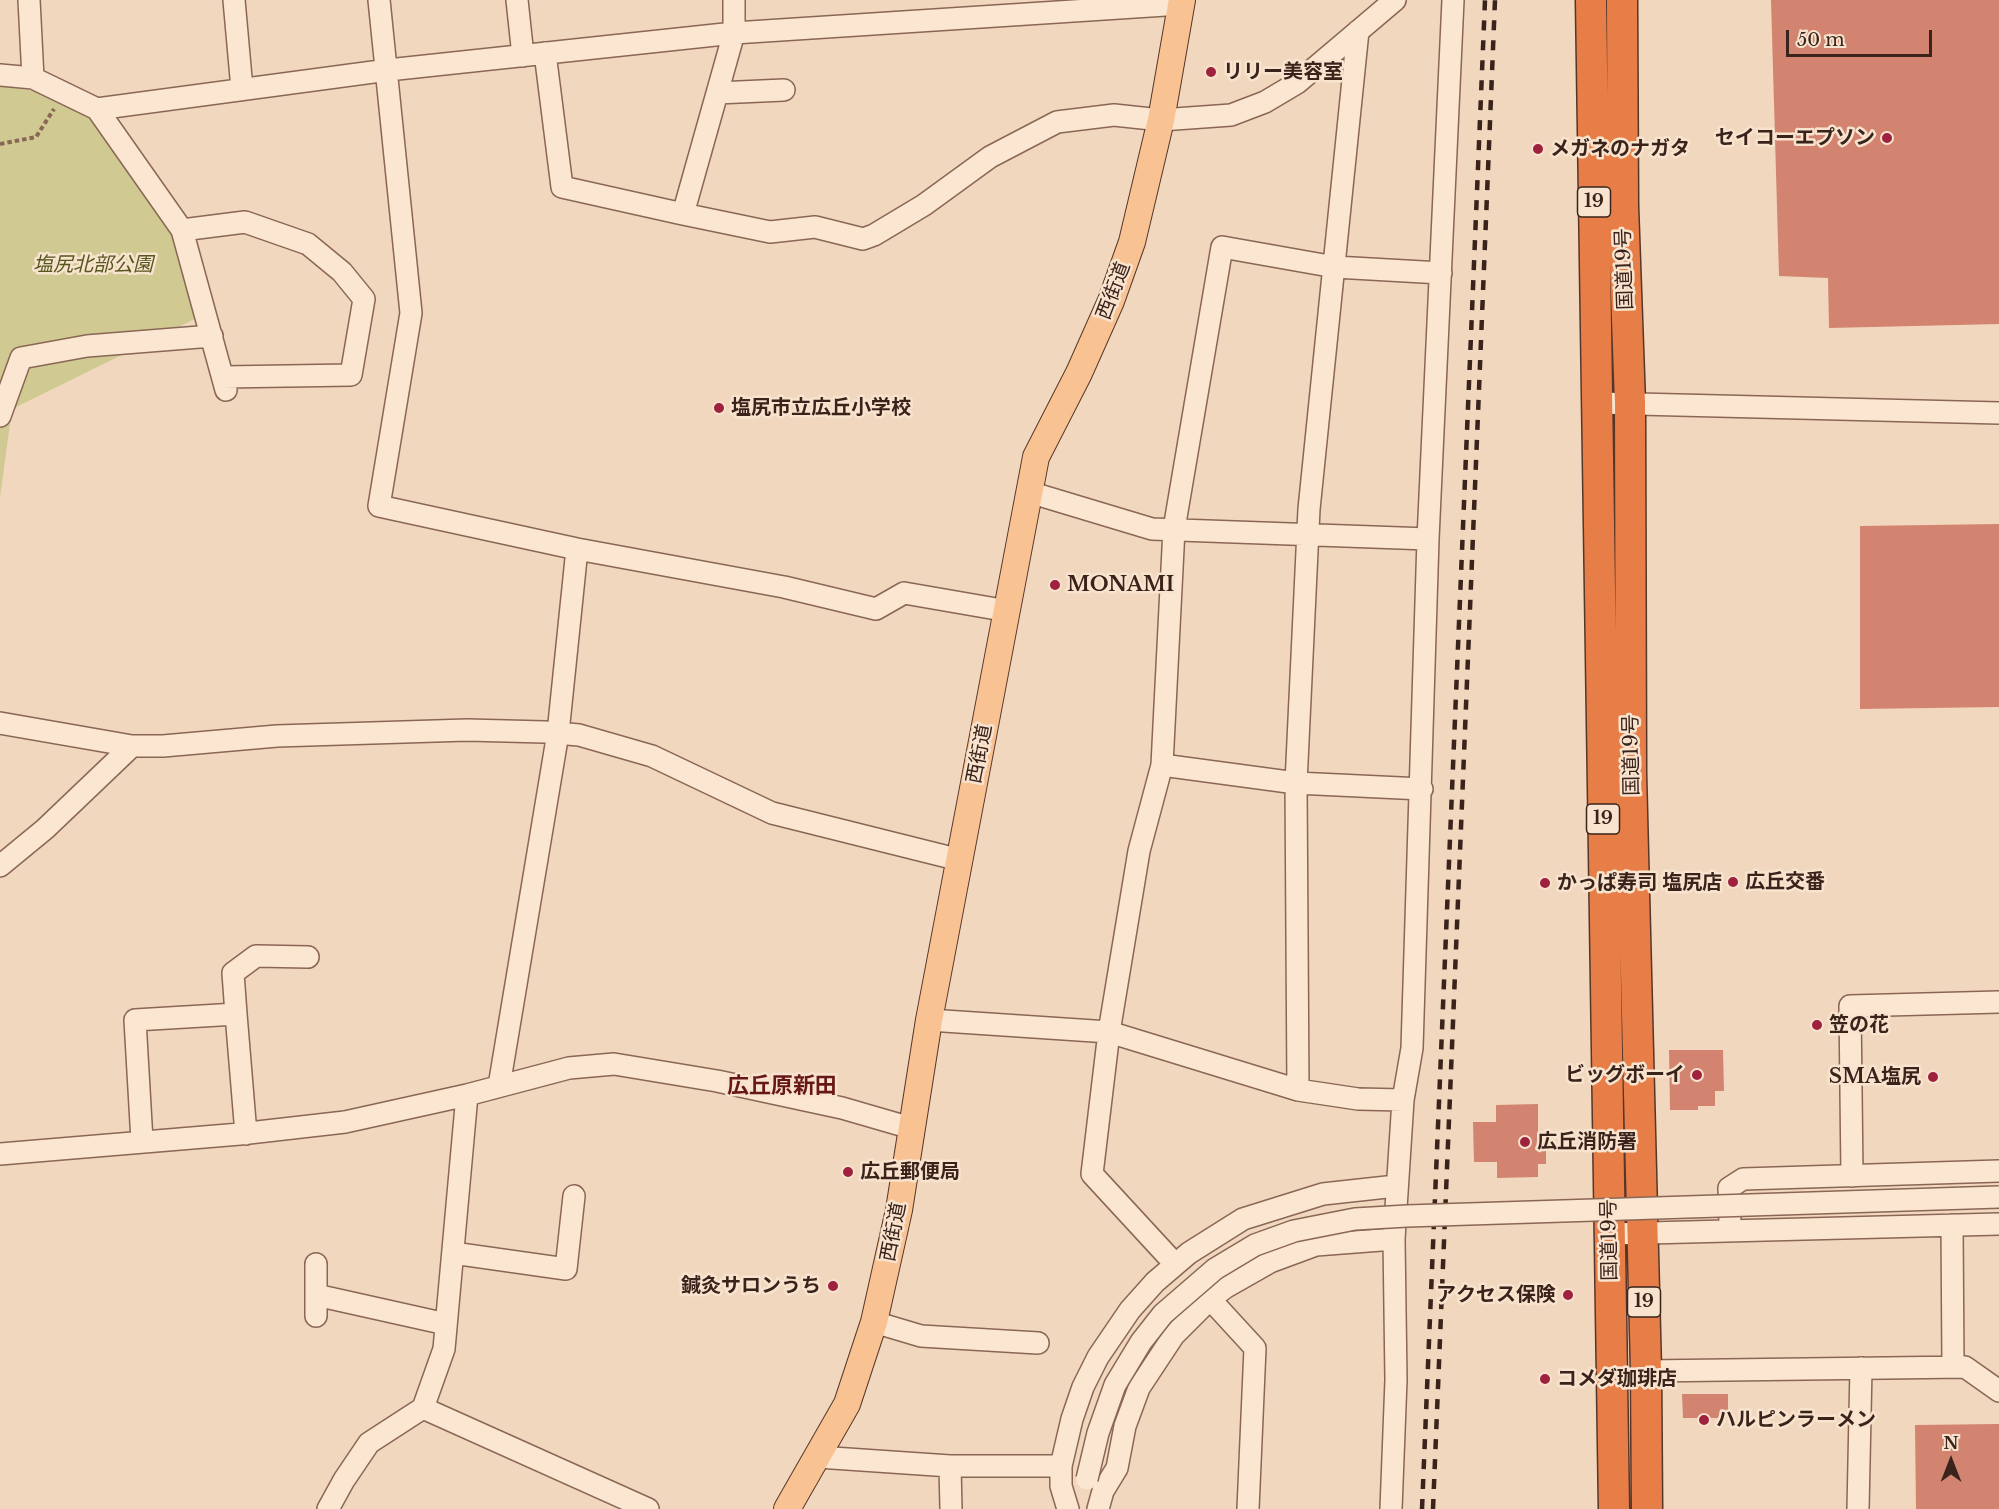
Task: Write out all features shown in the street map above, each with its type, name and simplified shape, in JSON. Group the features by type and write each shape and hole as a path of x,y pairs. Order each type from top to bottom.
{"highway":[{"name":"国道19号","path":"1591,0 1614,1509"},
{"name":"国道19号","path":"1622,0 1623,206 1630,403 1632,784 1647,1371 1647,1509"}],"main road":[{"name":"西街道","path":"787,1509 847,1404 866,1353 899,1210 929,1020 1036,457 1079,373 1111,301 1129,252 1161,120 1181,2"}],"street":[{"path":"29,0 33,78"},
{"path":"234,0 242,89"},
{"path":"379,0 388,70 411,313 379,506 577,549 784,587 876,609 904,594 1008,611"},
{"path":"517,0 523,56"},
{"path":"683,214 734,33 734,0"},
{"path":"545,53 562,187 770,232 815,227 863,239 874,235 924,205 990,158 1057,122 1114,115 1161,120 1231,115 1265,102 1297,83 1395,0"},
{"path":"1391,1509 1395,1380 1396,1186 1402,1100 1413,1048 1428,539 1453,0"},
{"path":"97,108 388,70 734,33 1181,2"},
{"path":"1298,1090 1296,783 1309,509 1358,31"},
{"path":"0,75 33,78 97,108 182,230 225,385 351,375 364,300 342,272 308,244 245,222 182,230"},
{"path":"717,93 784,90"},
{"path":"1175,1264 1092,1174 1109,1032 1139,851 1162,765 1174,529 1222,247 1335,267 1441,273"},
{"path":"0,416 21,358 87,346 212,336"},
{"path":"1598,404 1999,413"},
{"path":"1029,492 1152,529 1428,539"},
{"path":"500,1086 558,733 577,549"},
{"path":"0,723 132,746 163,746 277,736 466,730 579,735 652,756 772,813 960,860"},
{"path":"0,866 45,829 132,746"},
{"path":"1162,765 1296,783 1422,789"},
{"path":"246,1134 232,972 256,956 308,957"},
{"path":"1852,1176 1850,1006 1999,1002"},
{"path":"142,1141 135,1020 236,1014"},
{"path":"929,1020 1109,1032 1298,1090 1358,1099 1402,1100"},
{"path":"0,1154 246,1134 345,1122 466,1095 569,1068 614,1064 728,1083 842,1108 911,1128"},
{"path":"328,1509 369,1443 423,1408 444,1349 466,1095"},
{"path":"1730,1230 1729,1188 1743,1179 1999,1171"},
{"path":"1068,1509 1061,1486 1062,1466 1072,1419 1083,1387 1098,1357 1130,1310 1175,1264 1243,1220 1283,1205 1323,1194 1396,1186"},
{"path":"453,1253 566,1269 574,1196"},
{"path":"1086,1509 1087,1479 1098,1433 1115,1385 1141,1342 1162,1314 1222,1264 1255,1245 1294,1231 1354,1219 1407,1216 1999,1197"},
{"path":"1610,1234 1999,1224"},
{"path":"1952,1225 1953,1367"},
{"path":"1098,1509 1103,1491 1117,1468 1125,1426 1139,1388 1173,1335 1210,1299 1226,1287 1270,1262 1316,1245 1394,1239"},
{"path":"316,1264 316,1316"},
{"path":"316,1294 446,1324"},
{"path":"1210,1299 1255,1348 1248,1509"},
{"path":"874,1322 921,1336 1038,1343"},
{"path":"1647,1371 1965,1367 1999,1391"},
{"path":"1858,1509 1861,1368"},
{"path":"423,1408 648,1509"},
{"path":"818,1457 951,1466 1062,1466"},
{"path":"951,1466 951,1509"}],"path":[{"path":"0,144 36,137 60,101"}],"green space":[{"name":"塩尻北部公園","path":"0,86 50,93 90,112 177,211 205,314 12,409 0,497"}],"building":[{"name":"セイコーエプソン","path":"1771,0 1999,0 1999,324 1829,328 1828,278 1779,276"},
{"path":"1999,524 1999,707 1860,709 1860,526"},
{"path":"1669,1050 1723,1050 1724,1091 1715,1091 1715,1106 1698,1106 1698,1110 1670,1110"},
{"path":"1538,1104 1538,1149 1546,1149 1546,1164 1538,1164 1538,1177 1497,1178 1497,1162 1474,1162 1473,1122 1496,1122 1496,1105"},
{"path":"1682,1394 1728,1394 1728,1418 1683,1418"},
{"path":"1999,1424 1999,1509 1916,1509 1915,1425"}],"railway":[{"path":"1422,1509 1485,0"},
{"path":"1433,1509 1495,0"}],"place":[{"name":"リリー美容室","path":"1211,72"},
{"name":"セイコーエプソン","path":"1887,138"},
{"name":"メガネのナガタ","path":"1538,149"},
{"name":"塩尻市立広丘小学校","path":"719,408"},
{"name":"MONAMI","path":"1055,585"},
{"name":"広丘交番","path":"1733,882"},
{"name":"かっぱ寿司 塩尻店","path":"1545,883"},
{"name":"笠の花","path":"1817,1025"},
{"name":"ビッグボーイ","path":"1697,1075"},
{"name":"SMA塩尻","path":"1933,1077"},
{"name":"広丘消防署","path":"1525,1142"},
{"name":"広丘郵便局","path":"848,1172"},
{"name":"鍼灸サロンうち","path":"833,1286"},
{"name":"アクセス保険","path":"1568,1295"},
{"name":"コメダ珈琲店","path":"1545,1379"},
{"name":"ハルピンラーメン","path":"1704,1420"}],"district":[{"name":"広丘原新田","path":"782,1087"}]}
